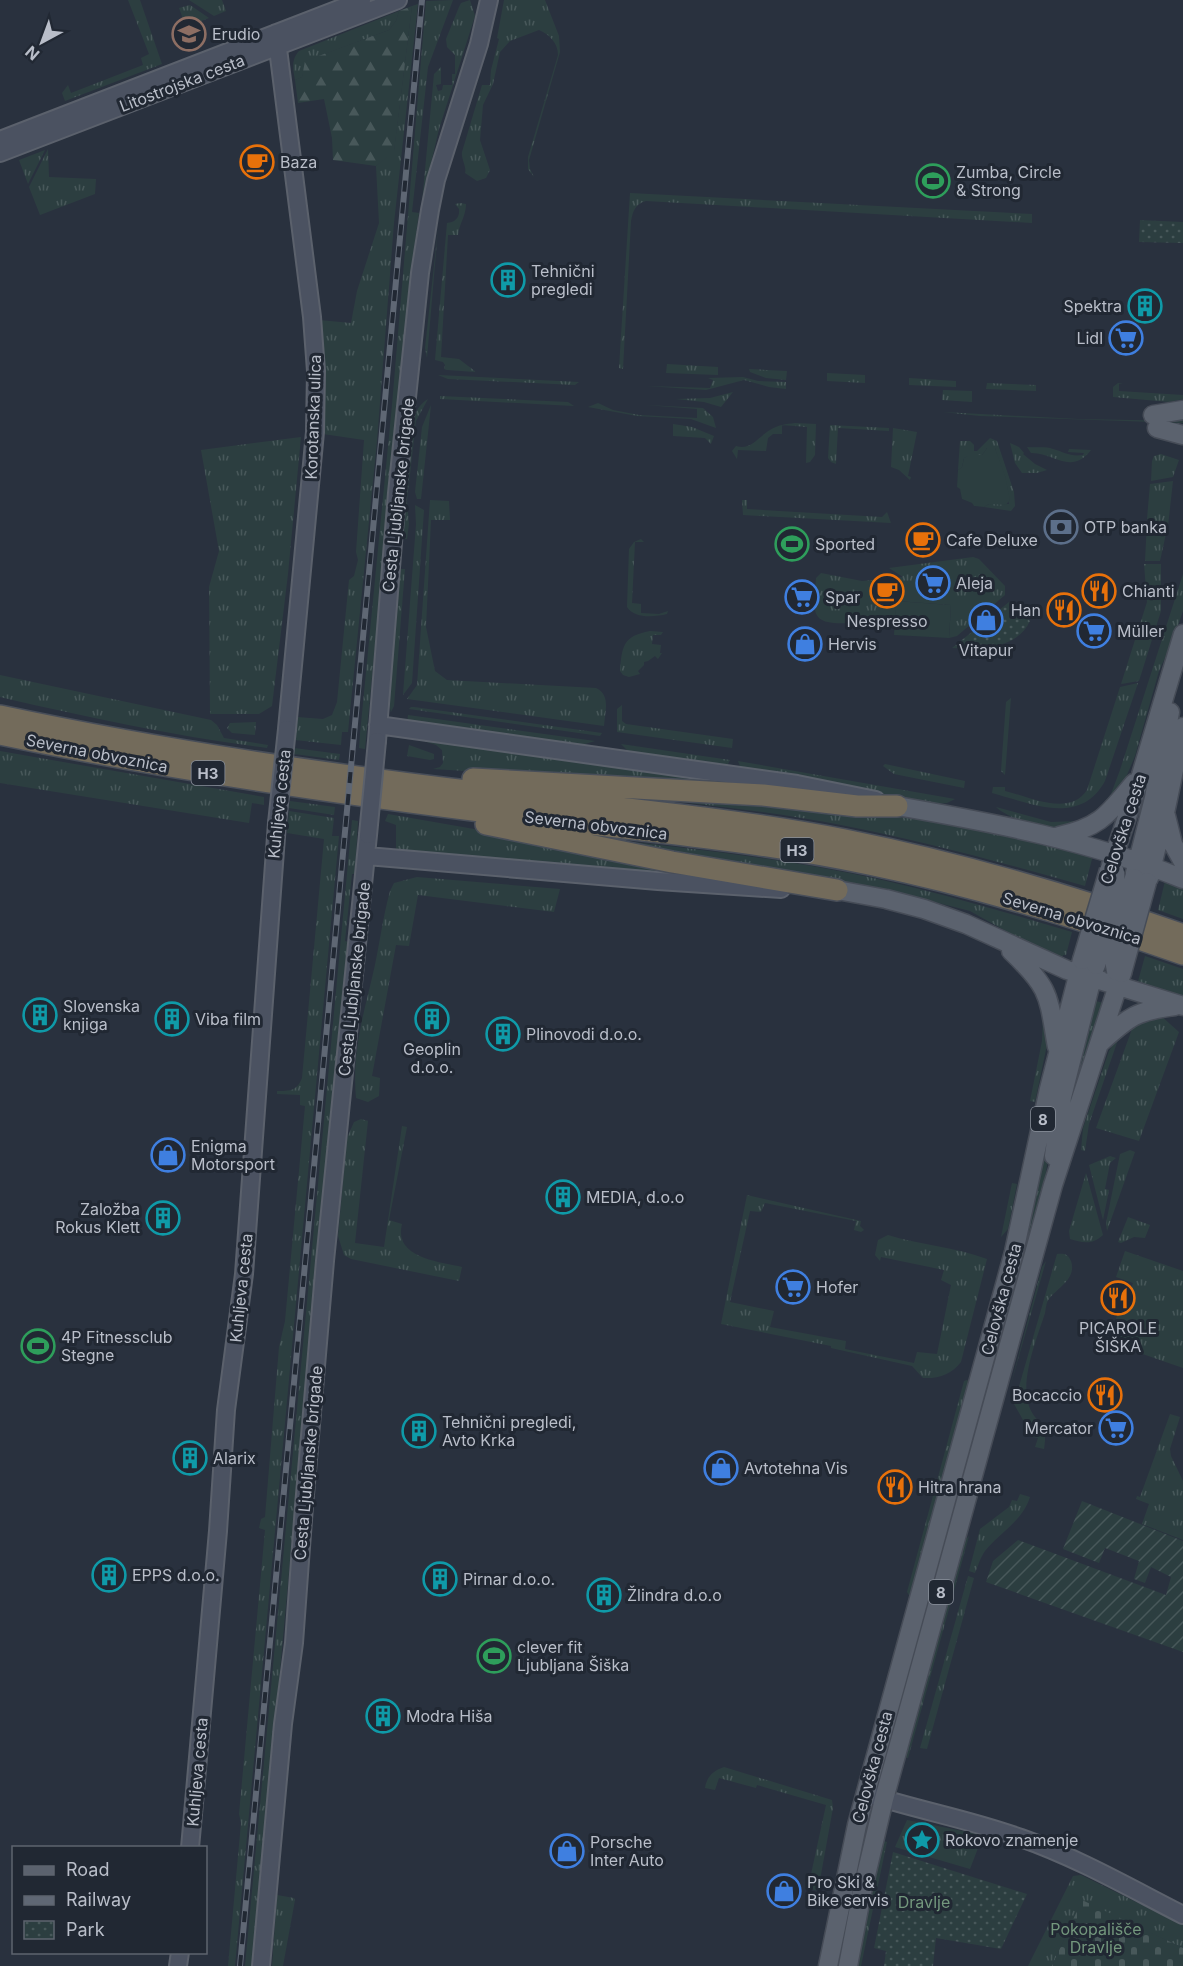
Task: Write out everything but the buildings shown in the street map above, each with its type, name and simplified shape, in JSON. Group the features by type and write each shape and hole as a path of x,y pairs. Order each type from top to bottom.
{"highway":[{"name":"Severna obvoznica","path":"0,714 11,733 121,759 256,781 657,812 844,840 1019,882 1183,934"},
{"path":"837,890 672,862 435,815 402,792 421,779 440,777 763,795 857,806 897,806"},
{"name":"Severna obvoznica","path":"402,792 867,863 1022,901 1183,954"}],"main road":[{"path":"1183,410 1155,421 1183,435"},
{"name":"Celovška cesta","path":"828,1966 846,1875 866,1794 1014,1252 1058,1054 1087,969 1110,862 1141,775 1183,634"},
{"path":"1143,872 1171,716 1167,690"},
{"name":"Celovška cesta","path":"848,1966 862,1892 884,1799 1053,1185 1120,980 1143,872 1165,813 1183,727"},
{"path":"1054,837 1085,830 1103,819 1141,775"},
{"path":"897,806 1002,824 1054,837 1110,862 1143,872 1183,879"},
{"path":"1165,813 1173,844 1183,862"},
{"path":"837,890 924,909 996,938 1120,980 1183,1006"},
{"path":"996,938 1029,968 1046,990 1058,1054"},
{"path":"1053,1185 1054,1144 1087,969"},
{"path":"1099,1045 1133,1015 1144,1010 1183,1006"}],"street":[{"name":"Litostrojska cesta","path":"305,29 362,0"},
{"name":"Litostrojska cesta","path":"0,140 305,29 398,0"},
{"name":"Cesta Ljubljanske brigade","path":"261,1966 283,1724 294,1643 325,1261 367,856 397,493 420,273 436,180 479,44 489,0"},
{"name":"Litostrojska cesta","path":"0,153 276,40"},
{"name":"Korotanska ulica","path":"276,40 311,308 316,371 315,432 287,729"},
{"name":"Kuhljeva cesta","path":"190,1846 218,1531 226,1410 244,1274 277,823 287,729"},
{"path":"378,733 797,784 897,806"},
{"path":"367,856 730,886 837,890"},
{"path":"866,1794 974,1822 1022,1838 1086,1866 1183,1915"}],"green space":[{"path":"128,0 140,0 162,64 65,101 62,93 68,85 71,93 143,65 141,58 149,54"},
{"path":"189,0 222,0 226,11 214,16"},
{"path":"453,0 428,67 412,212 419,213 365,749 359,748 360,734 392,405 426,1"},
{"path":"470,0 475,16 439,129 422,202 434,74 441,67 441,84 436,85 438,91 442,90 443,85 452,85 452,74 455,74 455,55 447,47 446,39 461,3"},
{"path":"504,0 545,0 559,36 560,52 529,160 534,177 528,169 528,157 558,55 557,47 547,34 539,30 510,41 500,52 493,84 483,105 480,140 490,170 486,178 477,181 465,173 462,152 482,85 490,85"},
{"path":"418,4 394,223 377,441 348,732 342,732 341,745 295,740 297,717 323,719 332,715 337,702 349,580 354,576 358,560 356,552 364,440 323,434 319,320 351,323 357,291 379,223 376,166 394,151 412,6"},
{"path":"190,5 209,18 186,27 179,8"},
{"path":"412,6 394,152 376,166 333,160 332,138 324,99 298,103 295,80 302,77 305,61 389,30 396,21 399,11"},
{"path":"399,11 396,21 389,30 306,61 302,77 295,80 293,68 296,54 299,51"},
{"path":"48,149 49,177 96,179 95,194 40,215 29,187"},
{"path":"45,150 28,184 19,160"},
{"path":"630,193 1032,214 1032,223 642,202 635,208 631,221 623,369 619,368"},
{"path":"455,204 466,204 458,235 448,235 441,357 459,359 476,372 447,370 444,369 443,362 435,360 447,223 455,221 458,217 459,209"},
{"path":"1140,220 1183,222 1183,243 1139,242"},
{"path":"438,229 427,358 425,348"},
{"path":"667,364 718,367 718,375 666,373"},
{"path":"749,369 787,371 786,380 766,378 750,372"},
{"path":"827,373 865,375 865,383 827,381"},
{"path":"438,375 579,382 575,385 448,379"},
{"path":"743,377 758,381 786,382 786,389 744,380 706,390 647,386 710,388 713,380 708,378"},
{"path":"909,378 956,381 956,387 909,385"},
{"path":"987,383 1036,385 1036,391 986,389"},
{"path":"1118,383 1123,384 1119,384 1119,391 1183,395 1183,399 1169,402 1113,397 1113,387"},
{"path":"943,390 972,391 972,402 942,400"},
{"path":"733,392 721,407 704,402 676,399 710,398"},
{"path":"440,396 568,402 574,406 440,399"},
{"path":"428,399 416,421 407,501 409,524 407,539 403,539 403,494 409,439 417,411"},
{"path":"598,403 613,410 639,415 697,418 697,409 646,405 703,408 713,417 716,428 691,419 637,416 588,407"},
{"path":"431,405 421,499 417,499 415,492 422,427"},
{"path":"943,412 1078,419 1183,421 1183,423 980,416"},
{"path":"673,424 692,427 714,436 711,444 705,438 673,436"},
{"path":"816,424 815,455 810,462 806,463 807,427 782,425"},
{"path":"782,425 782,434 773,434 768,438 766,451 738,450 737,459 732,451 736,446 750,445 770,430"},
{"path":"830,425 889,428 889,431 838,428 836,464 828,458"},
{"path":"893,428 917,432 908,476 911,477 910,480 899,470 891,467"},
{"path":"301,437 272,706 259,714 210,714 209,587 219,551 201,450"},
{"path":"990,438 997,441 1014,492 1015,506 1011,511 984,507 989,504 1009,504 995,448 987,448 982,455 964,458 962,467 958,470 960,441 970,441 974,445 974,451 977,451"},
{"path":"1010,443 1019,447 1023,454 1035,464 1047,470 1022,473 1015,463"},
{"path":"1027,447 1050,448 1074,455 1084,453 1068,452 1069,449 1091,450 1084,458 1069,462 1031,453"},
{"path":"987,448 995,448 1005,476 1010,500 1006,505 974,506 962,499 960,489 957,487 958,470 962,467 964,458 970,455 982,455"},
{"path":"1161,454 1179,460 1173,477 1151,481 1152,461 1154,456"},
{"path":"1173,481 1168,526 1147,519 1150,484"},
{"path":"430,500 449,501 450,520 431,520 426,627 435,671 447,680 596,688 601,691 605,699 604,726 407,699 417,685"},
{"path":"742,500 747,500 747,509 882,517 887,512 891,523 743,515"},
{"path":"415,505 424,510 412,683 403,695 416,524"},
{"path":"1147,523 1167,529 1160,561 1145,561"},
{"path":"641,539 644,542 635,542 632,603 641,604 641,613 659,614 668,611 667,614 640,615 630,611 627,607 629,549 634,542"},
{"path":"973,557 979,559 1005,586 1005,595 957,636 949,638 951,605 897,601 895,617 852,617 850,623 827,622 816,614 816,578 821,573 862,581 903,577 889,568"},
{"path":"1144,564 1161,564 1161,611 1139,681 1121,684 1147,602"},
{"path":"401,569 405,569 394,706 391,712 388,701 394,601"},
{"path":"1183,574 1183,611 1159,671 1135,756 1118,796 1096,813 1111,794 1120,770"},
{"path":"896,601 951,605 949,638 894,635"},
{"path":"1009,602 1030,621 1016,638 985,648 952,648"},
{"path":"650,631 663,632 661,635 653,635 652,644 661,645 660,653 662,653 658,659 655,656 644,662 638,671 640,674 629,677 623,675 620,671 626,643 634,636"},
{"path":"0,675 211,720 217,725 224,738 268,745 267,748 168,733 0,697"},
{"path":"1138,683 1105,781 1095,795 1082,804 1068,808 1053,808 992,793 993,787 1005,787 1005,791 1060,804 1079,798 1087,790 1120,687"},
{"path":"1011,698 1005,775 1001,771 1006,702"},
{"path":"622,705 622,721 626,724 733,739 732,748 617,732 617,709"},
{"path":"411,707 602,733 600,736 409,709"},
{"path":"408,715 595,741 578,746 407,723"},
{"path":"256,722 255,735 232,733 227,728 230,723"},
{"path":"414,738 814,793 433,769 440,767 443,763 442,750 436,745"},
{"path":"621,744 730,760 727,766 630,753"},
{"path":"409,745 434,754 434,759 407,756"},
{"path":"294,748 340,754 339,760 294,754"},
{"path":"0,751 264,797 264,805 252,803 249,823 0,783"},
{"path":"738,761 955,799 947,803 936,804 741,769"},
{"path":"885,764 965,781 964,788 894,774 883,766"},
{"path":"623,795 844,810 970,826 1093,855 1085,886 963,853 841,825 760,812"},
{"path":"290,801 335,807 334,815 289,808"},
{"path":"996,807 1051,822 1078,821 1061,828 1049,828 1015,818"},
{"path":"289,811 334,818 332,836 339,836 235,1966 228,1966 241,1823 239,1814 265,1530 259,1528 261,1519 265,1517 279,1347 285,1321 305,1106 300,1105 300,1095 277,1094 277,1091 286,1091 298,1086 302,1078 324,839 287,833"},
{"path":"388,814 526,838 741,881 396,851 396,825 385,821"},
{"path":"352,820 358,821 355,874 352,874 345,941 349,942 343,1003 341,1003 253,1966 245,1966"},
{"path":"585,837 732,854 878,879 1072,932 1066,955 1062,958 1031,945 970,911 884,889"},
{"path":"417,877 560,889 554,912 418,895 409,946 396,945 372,1076 380,1078 379,1096 368,1102 356,1098 355,1067 361,1023 390,891 394,883"},
{"path":"1165,881 1183,889 1183,919 1158,910"},
{"path":"1145,956 1183,969 1183,998 1137,985"},
{"path":"1093,1000 1106,1004 1066,1121"},
{"path":"1043,1015 1048,1040 1035,1102 1030,1101 1042,1041"},
{"path":"1160,1015 1179,1032 1139,1141 1096,1128 1132,1029 1136,1024"},
{"path":"1121,1031 1089,1124 1085,1151 1081,1150 1083,1128 1109,1051"},
{"path":"1054,1100 1057,1101 1044,1185 888,1753 917,1645 932,1573"},
{"path":"361,1119 368,1121 355,1243 384,1247 402,1126 407,1127 389,1220 402,1224 401,1235 404,1244 411,1251 431,1260 462,1267 459,1281 351,1259 344,1255 338,1236 347,1138 354,1122"},
{"path":"1130,1150 1135,1152 1107,1231 1106,1223 1120,1154"},
{"path":"1110,1156 1116,1158 1110,1163 1105,1189 1109,1190 1103,1220 1089,1165"},
{"path":"1086,1173 1103,1235 1087,1242 1070,1239 1069,1231"},
{"path":"1012,1183 1017,1184 1008,1229 1001,1237"},
{"path":"747,1195 861,1221 860,1226 864,1230 861,1232 854,1230 856,1221 765,1203 761,1212 750,1211 730,1302 774,1311 770,1327 846,1341 845,1349 914,1363 917,1352 937,1354 951,1285 941,1280 944,1270 881,1257 880,1261 875,1255 878,1240 888,1235 987,1259 961,1362 944,1375 923,1378 912,1366 831,1348 831,1346 721,1324"},
{"path":"1128,1217 1150,1225 1145,1238 1134,1237 1121,1243 1118,1242"},
{"path":"1125,1251 1183,1271 1183,1368 1108,1342 1118,1313 1122,1314 1133,1283 1116,1277"},
{"path":"1057,1254 1069,1257 1071,1273 1047,1302 1028,1370 1026,1393 1031,1411 1045,1432 1044,1449 1035,1447 1038,1438 1032,1437 1031,1426 1027,1427 1014,1404"},
{"path":"1046,1261 1009,1391 1042,1267"},
{"path":"964,1381 969,1381 911,1596 907,1592"},
{"path":"1170,1414 1180,1417 1170,1449 1183,1481 1183,1540 1142,1524 1149,1504 1136,1499 1137,1496 1140,1497"},
{"path":"1020,1494 1030,1497 1022,1513 985,1551 975,1573 969,1571 980,1529 1009,1507 1012,1500 1017,1501"},
{"path":"1082,1501 1183,1541 1183,1652 986,1582 993,1561 1018,1540 1166,1595 1171,1577 1151,1567 1145,1583 1134,1579 1139,1561 1105,1548 1099,1563 1063,1549"},
{"path":"969,1536 908,1758 902,1757 964,1541"},
{"path":"968,1576 974,1578 927,1749 920,1748"},
{"path":"724,1767 832,1800 833,1808 818,1891 808,1888 826,1805 757,1785 756,1788 719,1778 715,1790 705,1788 711,1774"},
{"path":"907,1820 983,1835 970,1869 895,1847"},
{"path":"880,1840 887,1842 861,1966 854,1966"},
{"name":"Dravlje","path":"893,1852 1027,1894 1001,1949 936,1938 933,1966 884,1966 886,1951 874,1948"},
{"path":"1081,1875 1183,1925 1183,1948 1082,1901 1052,1966 1028,1966 1073,1876"},
{"path":"277,1895 295,1900 283,1966 272,1966"},
{"name":"Pokopališče Dravlje","path":"1082,1900 1183,1948 1183,1966 1052,1966"}],"railway":[{"path":"240,1966 422,0"}],"place":[{"name":"Erudio","path":"189,34"},
{"name":"Baza","path":"257,162"},
{"name":"Zumba, Circle & Strong","path":"933,181"},
{"name":"Tehnični pregledi","path":"508,280"},
{"name":"Spektra","path":"1145,306"},
{"name":"Lidl","path":"1126,338"},
{"name":"OTP banka","path":"1061,527"},
{"name":"Cafe Deluxe","path":"923,540"},
{"name":"Sported","path":"792,544"},
{"name":"Aleja","path":"933,583"},
{"name":"Nespresso","path":"887,591"},
{"name":"Chianti","path":"1099,591"},
{"name":"Spar","path":"802,597"},
{"name":"Han","path":"1064,610"},
{"name":"Vitapur","path":"986,620"},
{"name":"Müller","path":"1094,631"},
{"name":"Hervis","path":"805,644"},
{"name":"Slovenska knjiga","path":"40,1015"},
{"name":"Viba film","path":"172,1019"},
{"name":"Geoplin d.o.o.","path":"432,1019"},
{"name":"Plinovodi d.o.o.","path":"503,1034"},
{"name":"Enigma Motorsport","path":"168,1155"},
{"name":"MEDIA, d.o.o","path":"563,1197"},
{"name":"Založba Rokus Klett","path":"163,1218"},
{"name":"Hofer","path":"793,1287"},
{"name":"PICAROLE ŠIŠKA","path":"1118,1298"},
{"name":"4P Fitnessclub Stegne","path":"38,1346"},
{"name":"Bocaccio","path":"1105,1395"},
{"name":"Mercator","path":"1116,1428"},
{"name":"Tehnični pregledi, Avto Krka","path":"419,1431"},
{"name":"Alarix","path":"190,1458"},
{"name":"Avtotehna Vis","path":"721,1468"},
{"name":"Hitra hrana","path":"895,1487"},
{"name":"EPPS d.o.o.","path":"109,1575"},
{"name":"Pirnar d.o.o.","path":"440,1579"},
{"name":"Žlindra d.o.o","path":"604,1595"},
{"name":"clever fit Ljubljana Šiška","path":"494,1656"},
{"name":"Modra Hiša","path":"383,1716"},
{"name":"Rokovo znamenje","path":"922,1840"},
{"name":"Porsche Inter Auto","path":"567,1851"},
{"name":"Pro Ski & Bike servis","path":"784,1891"}]}
